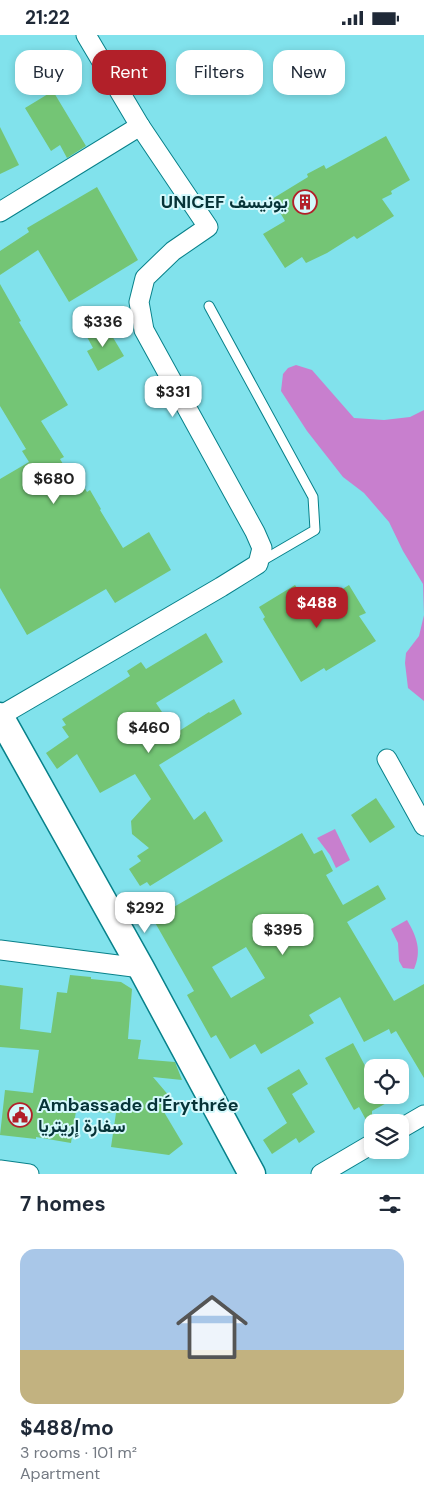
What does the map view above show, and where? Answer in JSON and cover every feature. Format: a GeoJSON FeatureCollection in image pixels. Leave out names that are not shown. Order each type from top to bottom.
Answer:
{"type":"FeatureCollection","features":[{"type":"Feature","properties":{"kind":"street"},"geometry":{"type":"LineString","coordinates":[[86,35],[140,126],[208,227],[173,251],[145,278],[139,302],[144,330],[262,548],[258,564],[0,716],[141,968],[252,1174]]}},
{"type":"Feature","properties":{"kind":"street"},"geometry":{"type":"LineString","coordinates":[[0,213],[140,126]]}},
{"type":"Feature","properties":{"kind":"street"},"geometry":{"type":"LineString","coordinates":[[387,759],[424,826]]}},
{"type":"Feature","properties":{"kind":"street"},"geometry":{"type":"LineString","coordinates":[[0,950],[141,968]]}},
{"type":"Feature","properties":{"kind":"street"},"geometry":{"type":"LineString","coordinates":[[409,1124],[424,1115]]}},
{"type":"Feature","properties":{"kind":"street"},"geometry":{"type":"LineString","coordinates":[[321,1174],[364,1150]]}},
{"type":"Feature","properties":{"kind":"street"},"geometry":{"type":"LineString","coordinates":[[0,1170],[29,1174]]}},
{"type":"Feature","properties":{"kind":"lane"},"geometry":{"type":"LineString","coordinates":[[210,306],[313,497],[315,531],[258,564]]}},
{"type":"Feature","properties":{"kind":"shaded area"},"geometry":{"type":"Polygon","coordinates":[[[296,365],[312,370],[354,418],[384,420],[410,417],[424,410],[424,615],[423,584],[403,551],[389,522],[364,493],[343,477],[307,431],[281,391],[283,374],[288,368],[296,365]]]}},
{"type":"Feature","properties":{"kind":"shaded area"},"geometry":{"type":"Polygon","coordinates":[[[424,615],[424,701],[408,688],[405,663],[406,653],[419,636],[424,615]]]}},
{"type":"Feature","properties":{"kind":"shaded area"},"geometry":{"type":"Polygon","coordinates":[[[335,829],[350,860],[336,868],[330,855],[317,838],[335,829]]]}},
{"type":"Feature","properties":{"kind":"shaded area"},"geometry":{"type":"Polygon","coordinates":[[[407,920],[413,932],[418,950],[414,969],[403,968],[399,961],[398,943],[391,929],[407,920]]]}},
{"type":"Feature","properties":{"kind":"building"},"geometry":{"type":"Polygon","coordinates":[[[46,95],[55,95],[86,146],[67,158],[60,145],[51,151],[25,108],[46,95]]]}},
{"type":"Feature","properties":{"kind":"building"},"geometry":{"type":"Polygon","coordinates":[[[0,127],[19,165],[0,174],[0,127]]]}},
{"type":"Feature","properties":{"kind":"building"},"geometry":{"type":"Polygon","coordinates":[[[386,136],[410,180],[391,191],[392,194],[382,199],[394,216],[357,239],[354,236],[327,253],[306,263],[302,257],[285,268],[263,234],[285,221],[272,199],[308,177],[307,174],[324,165],[326,169],[386,136]]]}},
{"type":"Feature","properties":{"kind":"building"},"geometry":{"type":"Polygon","coordinates":[[[97,187],[138,260],[69,302],[38,250],[0,275],[0,251],[29,232],[27,228],[97,187]]]}},
{"type":"Feature","properties":{"kind":"building"},"geometry":{"type":"Polygon","coordinates":[[[0,284],[21,321],[19,322],[68,405],[41,421],[64,457],[60,459],[79,491],[84,487],[87,492],[90,490],[123,548],[149,532],[171,570],[115,603],[106,589],[27,635],[0,588],[0,479],[29,462],[22,451],[26,449],[0,406],[0,284]]]}},
{"type":"Feature","properties":{"kind":"building"},"geometry":{"type":"Polygon","coordinates":[[[105,324],[124,356],[98,371],[87,351],[93,348],[86,335],[105,324]]]}},
{"type":"Feature","properties":{"kind":"building"},"geometry":{"type":"Polygon","coordinates":[[[295,585],[303,597],[306,597],[316,605],[349,585],[366,613],[359,616],[376,641],[326,671],[324,668],[301,682],[263,619],[265,617],[259,607],[295,585]]]}},
{"type":"Feature","properties":{"kind":"building"},"geometry":{"type":"Polygon","coordinates":[[[206,633],[223,662],[156,703],[176,733],[234,699],[242,714],[159,765],[194,820],[205,811],[223,841],[150,886],[147,882],[140,886],[129,869],[141,861],[137,856],[149,848],[132,834],[131,821],[151,799],[135,774],[100,793],[77,754],[57,769],[46,753],[69,737],[62,727],[66,725],[62,719],[130,676],[127,671],[141,662],[146,669],[206,633]]]}},
{"type":"Feature","properties":{"kind":"building"},"geometry":{"type":"Polygon","coordinates":[[[376,798],[395,827],[370,843],[351,815],[376,798]]]}},
{"type":"Feature","properties":{"kind":"building"},"geometry":{"type":"Polygon","coordinates":[[[302,833],[314,854],[322,850],[333,871],[326,875],[343,905],[378,885],[386,899],[347,922],[394,1001],[424,984],[424,1078],[396,1031],[391,1034],[389,1029],[364,1042],[340,997],[309,1015],[314,1023],[261,1054],[255,1044],[230,1059],[216,1035],[211,1038],[187,995],[194,991],[153,919],[302,833]],[[246,947],[212,967],[231,998],[265,978],[246,947]]]}},
{"type":"Feature","properties":{"kind":"building"},"geometry":{"type":"Polygon","coordinates":[[[70,975],[121,982],[132,989],[128,1039],[141,1040],[138,1059],[175,1062],[182,1080],[153,1077],[176,1104],[164,1112],[183,1144],[169,1155],[111,1147],[116,1113],[76,1111],[71,1143],[36,1137],[36,1139],[0,1135],[5,1090],[33,1093],[39,1050],[0,1047],[0,985],[23,988],[20,1029],[51,1033],[57,992],[67,993],[70,975]]]}},
{"type":"Feature","properties":{"kind":"building"},"geometry":{"type":"Polygon","coordinates":[[[353,1043],[364,1064],[364,1104],[385,1104],[372,1111],[372,1114],[364,1114],[364,1116],[359,1107],[354,1110],[325,1058],[353,1043]]]}},
{"type":"Feature","properties":{"kind":"building"},"geometry":{"type":"Polygon","coordinates":[[[299,1069],[308,1084],[292,1094],[315,1132],[299,1143],[296,1138],[272,1154],[263,1140],[287,1123],[267,1088],[299,1069]]]}},
{"type":"Feature","properties":{"kind":"place","name":"UNICEF يونيسف"},"geometry":{"type":"Point","coordinates":[305,202]}},
{"type":"Feature","properties":{"kind":"place","name":"Ambassade d'Érythrée سفارة إريتريا"},"geometry":{"type":"Point","coordinates":[20,1115]}}]}
